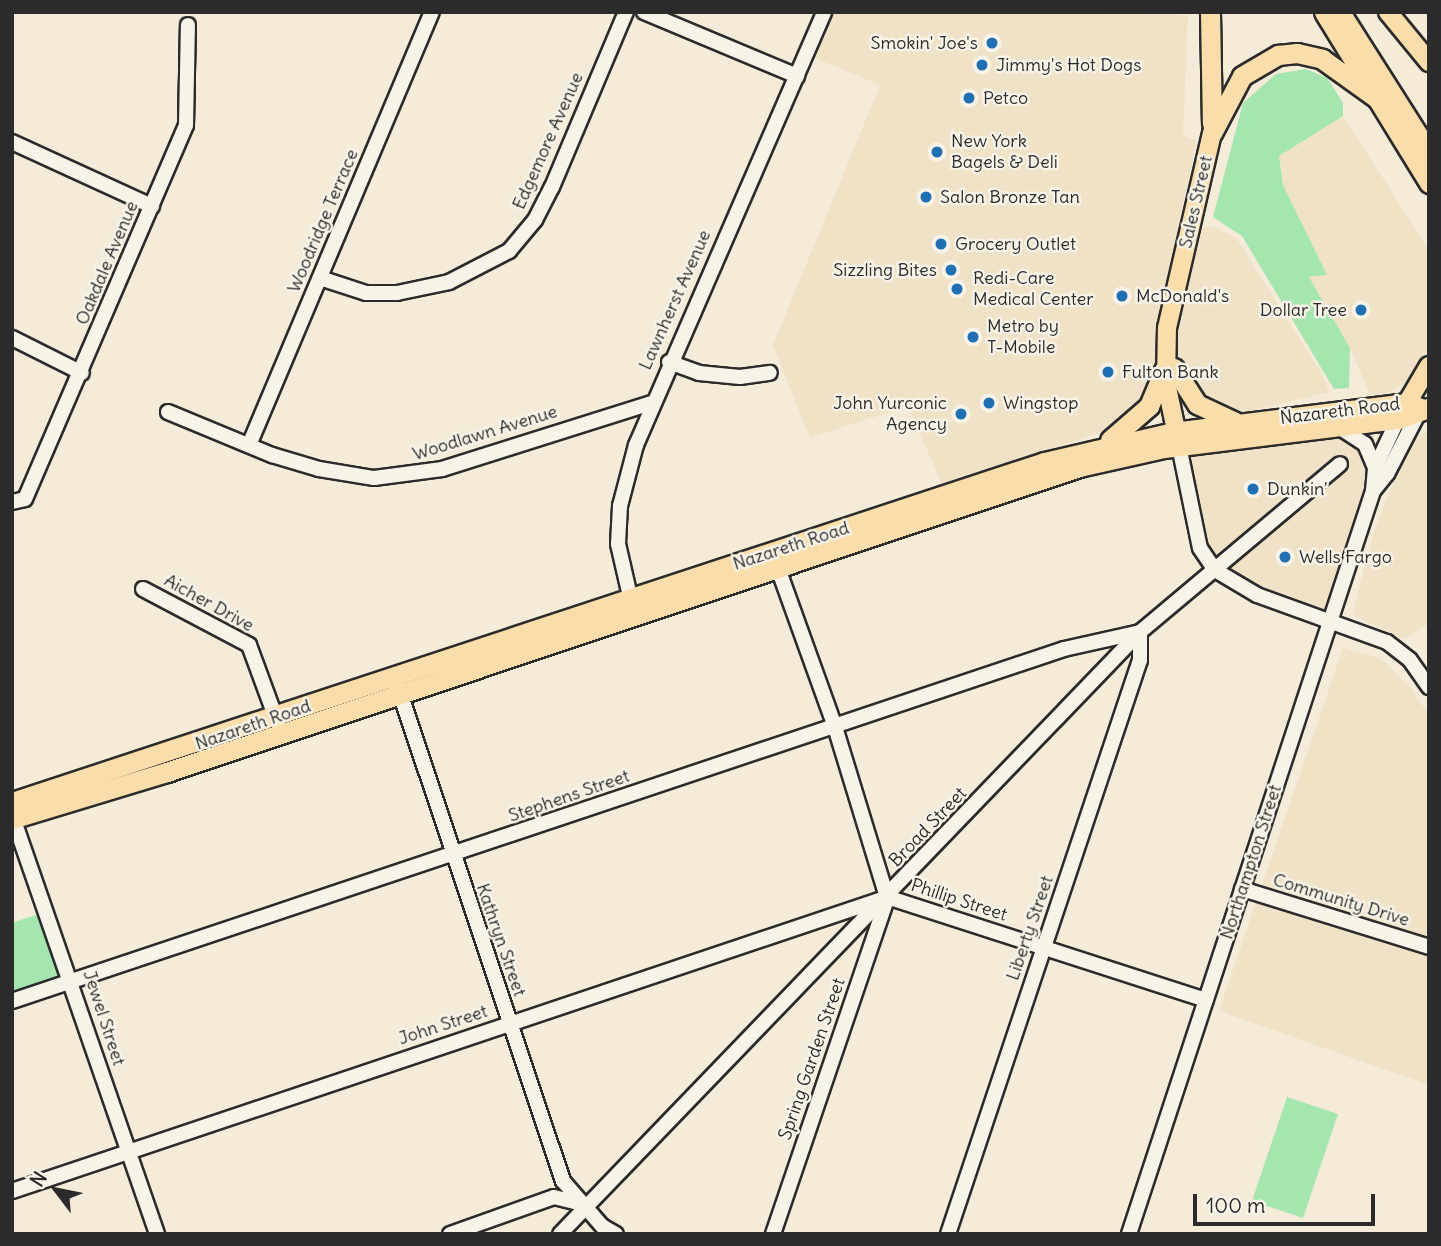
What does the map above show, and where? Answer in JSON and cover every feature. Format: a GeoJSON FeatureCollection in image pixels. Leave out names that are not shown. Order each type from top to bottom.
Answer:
{"type":"FeatureCollection","features":[{"type":"Feature","properties":{"kind":"highway"},"geometry":{"type":"LineString","coordinates":[[1210,12],[1212,133]]}},
{"type":"Feature","properties":{"kind":"highway"},"geometry":{"type":"LineString","coordinates":[[1324,12],[1429,183]]}},
{"type":"Feature","properties":{"kind":"highway"},"geometry":{"type":"LineString","coordinates":[[1340,12],[1429,152]]}},
{"type":"Feature","properties":{"kind":"highway"},"geometry":{"type":"LineString","coordinates":[[1212,133],[1242,76],[1278,55],[1297,53],[1322,58],[1380,100]]}},
{"type":"Feature","properties":{"kind":"highway"},"geometry":{"type":"LineString","coordinates":[[1104,445],[1144,412],[1170,368],[1196,404],[1239,424]]}},
{"type":"Feature","properties":{"kind":"highway","name":"Nazareth Road"},"geometry":{"type":"LineString","coordinates":[[775,560],[1178,436],[1239,424],[1417,407]]}},
{"type":"Feature","properties":{"kind":"highway","name":"Nazareth Road"},"geometry":{"type":"LineString","coordinates":[[13,814],[775,560],[1104,445],[1178,436],[1337,426],[1417,407]]}},
{"type":"Feature","properties":{"kind":"main road"},"geometry":{"type":"LineString","coordinates":[[1388,12],[1429,62]]}},
{"type":"Feature","properties":{"kind":"main road","name":"Sales Street"},"geometry":{"type":"LineString","coordinates":[[1178,436],[1170,368],[1170,301],[1180,272],[1212,133]]}},
{"type":"Feature","properties":{"kind":"main road","name":"Northampton Street"},"geometry":{"type":"LineString","coordinates":[[1417,407],[1429,366]]}},
{"type":"Feature","properties":{"kind":"street","name":"Woodridge Terrace"},"geometry":{"type":"LineString","coordinates":[[249,445],[432,12]]}},
{"type":"Feature","properties":{"kind":"street","name":"Edgemore Avenue"},"geometry":{"type":"LineString","coordinates":[[320,278],[366,293],[410,291],[449,282],[509,251],[535,220],[552,187],[626,12]]}},
{"type":"Feature","properties":{"kind":"street"},"geometry":{"type":"LineString","coordinates":[[644,12],[797,76]]}},
{"type":"Feature","properties":{"kind":"street","name":"Lawnherst Avenue"},"geometry":{"type":"LineString","coordinates":[[633,607],[618,544],[620,506],[651,402],[824,12]]}},
{"type":"Feature","properties":{"kind":"street","name":"Oakdale Avenue"},"geometry":{"type":"LineString","coordinates":[[15,502],[25,499],[82,373],[186,125],[188,24]]}},
{"type":"Feature","properties":{"kind":"street"},"geometry":{"type":"LineString","coordinates":[[12,142],[152,206]]}},
{"type":"Feature","properties":{"kind":"street"},"geometry":{"type":"LineString","coordinates":[[12,338],[82,373]]}},
{"type":"Feature","properties":{"kind":"street"},"geometry":{"type":"LineString","coordinates":[[669,362],[699,373],[740,377],[770,373]]}},
{"type":"Feature","properties":{"kind":"street","name":"Woodlawn Avenue"},"geometry":{"type":"LineString","coordinates":[[168,412],[249,445],[319,469],[403,477],[651,402]]}},
{"type":"Feature","properties":{"kind":"street","name":"Northampton Street"},"geometry":{"type":"LineString","coordinates":[[1374,491],[1375,468],[1417,407]]}},
{"type":"Feature","properties":{"kind":"street","name":"Northampton Street"},"geometry":{"type":"LineString","coordinates":[[1129,1234],[1374,491],[1417,407]]}},
{"type":"Feature","properties":{"kind":"street"},"geometry":{"type":"LineString","coordinates":[[1337,426],[1365,444],[1375,468]]}},
{"type":"Feature","properties":{"kind":"street","name":"Sales Street"},"geometry":{"type":"LineString","coordinates":[[1178,436],[1200,548],[1214,570]]}},
{"type":"Feature","properties":{"kind":"street","name":"Broad Street"},"geometry":{"type":"LineString","coordinates":[[560,1234],[1140,632],[1340,464]]}},
{"type":"Feature","properties":{"kind":"street","name":"Phillip Street"},"geometry":{"type":"LineString","coordinates":[[775,560],[835,727],[887,897],[1206,1000]]}},
{"type":"Feature","properties":{"kind":"street"},"geometry":{"type":"LineString","coordinates":[[1214,570],[1244,589],[1396,647],[1429,687]]}},
{"type":"Feature","properties":{"kind":"street","name":"Aicher Drive"},"geometry":{"type":"LineString","coordinates":[[143,589],[249,645],[279,725]]}},
{"type":"Feature","properties":{"kind":"street","name":"Stephens Street"},"geometry":{"type":"LineString","coordinates":[[12,1001],[452,856],[1064,649],[1140,632]]}},
{"type":"Feature","properties":{"kind":"street","name":"Liberty Street"},"geometry":{"type":"LineString","coordinates":[[948,1234],[1140,660],[1140,632]]}},
{"type":"Feature","properties":{"kind":"street","name":"Kathryn Street"},"geometry":{"type":"LineString","coordinates":[[397,686],[563,1181],[586,1208]]}},
{"type":"Feature","properties":{"kind":"street","name":"Jewel Street"},"geometry":{"type":"LineString","coordinates":[[13,814],[157,1234]]}},
{"type":"Feature","properties":{"kind":"street","name":"Community Drive"},"geometry":{"type":"LineString","coordinates":[[1242,889],[1429,947]]}},
{"type":"Feature","properties":{"kind":"street","name":"John Street"},"geometry":{"type":"LineString","coordinates":[[12,1191],[887,897]]}},
{"type":"Feature","properties":{"kind":"street","name":"Spring Garden Street"},"geometry":{"type":"LineString","coordinates":[[773,1234],[887,897]]}},
{"type":"Feature","properties":{"kind":"street"},"geometry":{"type":"LineString","coordinates":[[450,1234],[554,1197],[566,1197],[586,1208],[616,1234]]}},
{"type":"Feature","properties":{"kind":"street"},"geometry":{"type":"LineString","coordinates":[[586,1208],[593,1234]]}},
{"type":"Feature","properties":{"kind":"shaded area"},"geometry":{"type":"Polygon","coordinates":[[[831,12],[1188,15],[1183,135],[1196,140],[1196,146],[1177,229],[1216,227],[1237,239],[1322,374],[1329,392],[1247,412],[1219,408],[1199,393],[1188,371],[1150,376],[1139,403],[1119,426],[942,484],[908,406],[810,438],[773,345],[880,85],[812,57],[831,12]]]}},
{"type":"Feature","properties":{"kind":"shaded area"},"geometry":{"type":"Polygon","coordinates":[[[1343,116],[1429,250],[1429,348],[1412,378],[1389,393],[1370,395],[1350,348],[1309,277],[1326,275],[1283,185],[1279,155],[1343,116]]]}},
{"type":"Feature","properties":{"kind":"shaded area"},"geometry":{"type":"Polygon","coordinates":[[[1429,430],[1429,623],[1405,639],[1352,615],[1374,532],[1398,470],[1414,439],[1429,430]]]}},
{"type":"Feature","properties":{"kind":"shaded area"},"geometry":{"type":"Polygon","coordinates":[[[1353,434],[1375,468],[1330,620],[1257,595],[1210,565],[1179,446],[1353,434]]]}},
{"type":"Feature","properties":{"kind":"shaded area"},"geometry":{"type":"Polygon","coordinates":[[[1343,648],[1380,658],[1410,687],[1429,715],[1429,1085],[1219,1011],[1343,648]]]}},
{"type":"Feature","properties":{"kind":"green space"},"geometry":{"type":"Polygon","coordinates":[[[1306,69],[1327,78],[1343,103],[1343,116],[1279,156],[1283,185],[1327,275],[1309,277],[1350,348],[1349,388],[1334,389],[1242,236],[1213,217],[1243,103],[1276,74],[1306,69]]]}},
{"type":"Feature","properties":{"kind":"green space"},"geometry":{"type":"Polygon","coordinates":[[[47,911],[72,982],[12,1001],[12,923],[47,911]]]}},
{"type":"Feature","properties":{"kind":"green space"},"geometry":{"type":"Polygon","coordinates":[[[1287,1097],[1338,1114],[1303,1218],[1252,1201],[1287,1097]]]}},
{"type":"Feature","properties":{"kind":"place","name":"Smokin' Joe's"},"geometry":{"type":"Point","coordinates":[992,43]}},
{"type":"Feature","properties":{"kind":"place","name":"Jimmy's Hot Dogs"},"geometry":{"type":"Point","coordinates":[982,65]}},
{"type":"Feature","properties":{"kind":"place","name":"Petco"},"geometry":{"type":"Point","coordinates":[969,98]}},
{"type":"Feature","properties":{"kind":"place","name":"New York Bagels & Deli"},"geometry":{"type":"Point","coordinates":[937,152]}},
{"type":"Feature","properties":{"kind":"place","name":"Salon Bronze Tan"},"geometry":{"type":"Point","coordinates":[926,197]}},
{"type":"Feature","properties":{"kind":"place","name":"Grocery Outlet"},"geometry":{"type":"Point","coordinates":[941,244]}},
{"type":"Feature","properties":{"kind":"place","name":"Sizzling Bites"},"geometry":{"type":"Point","coordinates":[951,270]}},
{"type":"Feature","properties":{"kind":"place","name":"Redi-Care Medical Center"},"geometry":{"type":"Point","coordinates":[957,289]}},
{"type":"Feature","properties":{"kind":"place","name":"McDonald's"},"geometry":{"type":"Point","coordinates":[1122,296]}},
{"type":"Feature","properties":{"kind":"place","name":"Dollar Tree"},"geometry":{"type":"Point","coordinates":[1361,310]}},
{"type":"Feature","properties":{"kind":"place","name":"Metro by T-Mobile"},"geometry":{"type":"Point","coordinates":[973,337]}},
{"type":"Feature","properties":{"kind":"place","name":"Fulton Bank"},"geometry":{"type":"Point","coordinates":[1108,372]}},
{"type":"Feature","properties":{"kind":"place","name":"Wingstop"},"geometry":{"type":"Point","coordinates":[989,403]}},
{"type":"Feature","properties":{"kind":"place","name":"John Yurconic Agency"},"geometry":{"type":"Point","coordinates":[961,414]}},
{"type":"Feature","properties":{"kind":"place","name":"Dunkin'"},"geometry":{"type":"Point","coordinates":[1253,489]}},
{"type":"Feature","properties":{"kind":"place","name":"Wells Fargo"},"geometry":{"type":"Point","coordinates":[1285,557]}}]}
